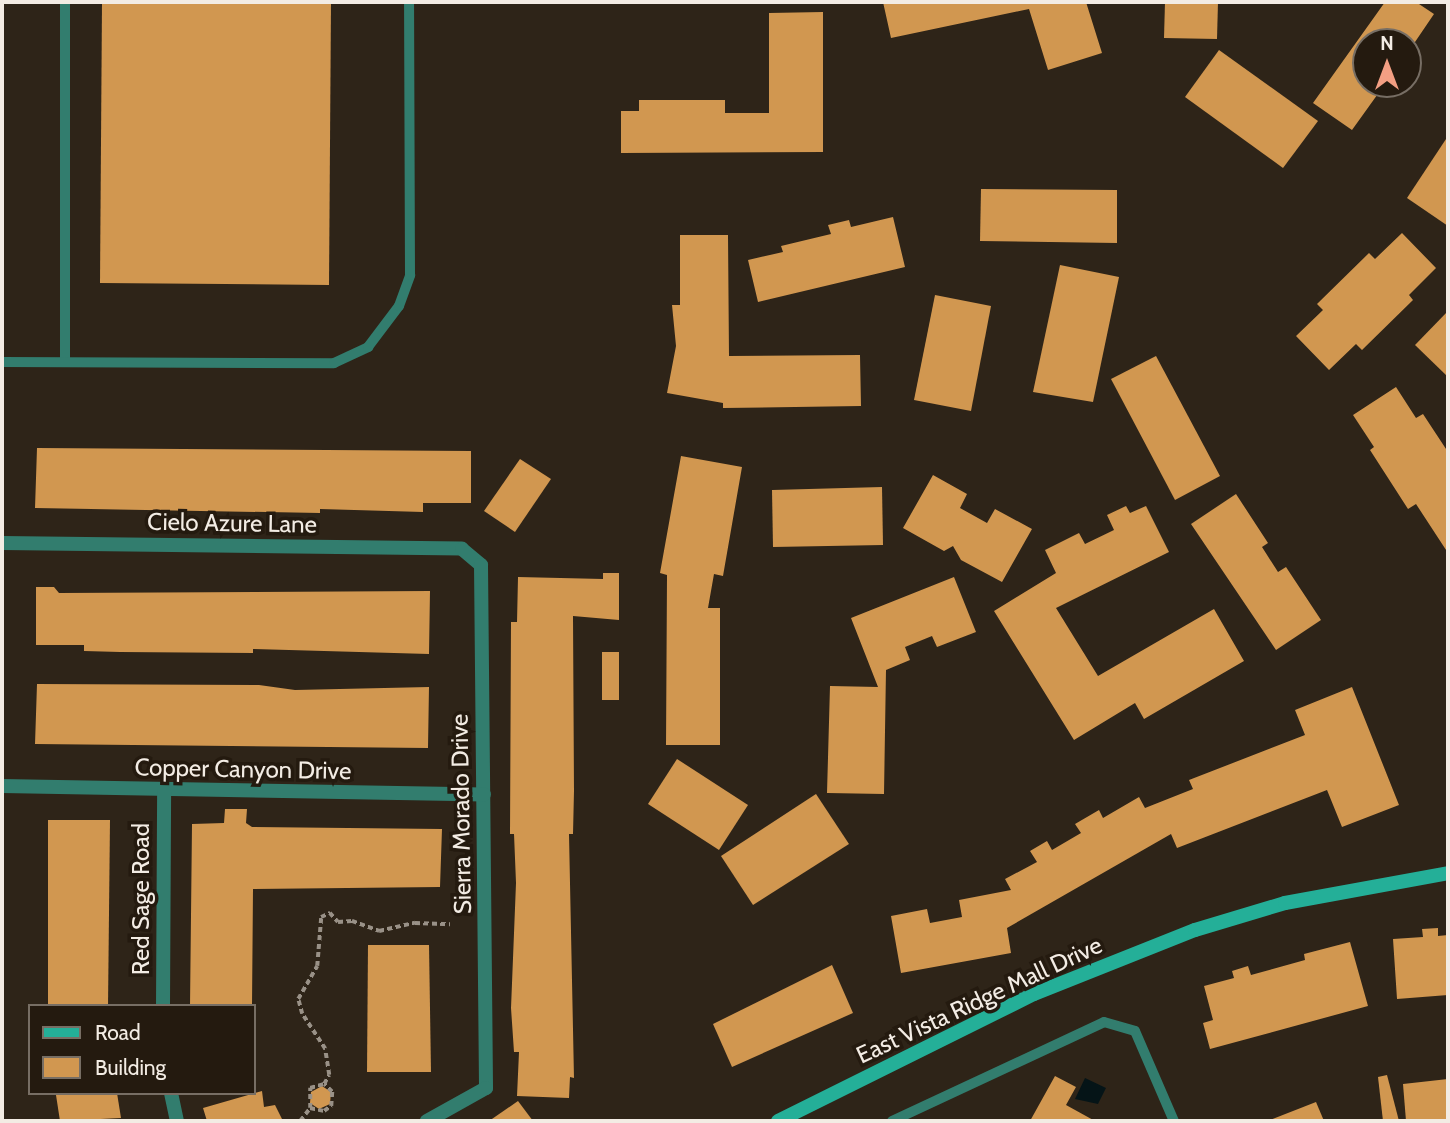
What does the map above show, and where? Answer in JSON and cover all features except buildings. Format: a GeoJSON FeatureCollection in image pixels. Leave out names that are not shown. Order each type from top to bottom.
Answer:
{"type":"FeatureCollection","features":[{"type":"Feature","properties":{"kind":"main road","name":"East Vista Ridge Mall Drive"},"geometry":{"type":"LineString","coordinates":[[778,1121],[1034,994],[1195,930],[1285,903],[1448,873]]}},
{"type":"Feature","properties":{"kind":"street","name":"Cielo Azure Lane"},"geometry":{"type":"LineString","coordinates":[[2,543],[462,549]]}},
{"type":"Feature","properties":{"kind":"street","name":"Sierra Morado Drive"},"geometry":{"type":"LineString","coordinates":[[427,1121],[486,1088],[481,565],[462,549]]}},
{"type":"Feature","properties":{"kind":"street","name":"Copper Canyon Drive"},"geometry":{"type":"LineString","coordinates":[[2,786],[164,792],[484,794]]}},
{"type":"Feature","properties":{"kind":"street","name":"Red Sage Road"},"geometry":{"type":"LineString","coordinates":[[163,1004],[164,792]]}},
{"type":"Feature","properties":{"kind":"street"},"geometry":{"type":"LineString","coordinates":[[171,1095],[177,1121]]}},
{"type":"Feature","properties":{"kind":"lane"},"geometry":{"type":"LineString","coordinates":[[65,2],[65,361]]}},
{"type":"Feature","properties":{"kind":"lane"},"geometry":{"type":"LineString","coordinates":[[2,362],[334,363],[368,347],[399,306],[410,275],[409,2]]}},
{"type":"Feature","properties":{"kind":"lane"},"geometry":{"type":"LineString","coordinates":[[892,1121],[1104,1022],[1136,1031],[1174,1121]]}},
{"type":"Feature","properties":{"kind":"path"},"geometry":{"type":"LineString","coordinates":[[324,1084],[330,1061],[298,999],[317,966],[321,917],[330,913],[338,922],[352,921],[379,931],[415,923],[450,924]]}},
{"type":"Feature","properties":{"kind":"path"},"geometry":{"type":"LineString","coordinates":[[300,1121],[310,1108],[310,1088],[324,1084]]}},
{"type":"Feature","properties":{"kind":"path"},"geometry":{"type":"LineString","coordinates":[[310,1108],[324,1111],[331,1106],[332,1092],[324,1084]]}},
{"type":"Feature","properties":{"kind":"shaded area"},"geometry":{"type":"Polygon","coordinates":[[[1085,1078],[1106,1088],[1098,1104],[1075,1099],[1085,1078]]]}}]}
